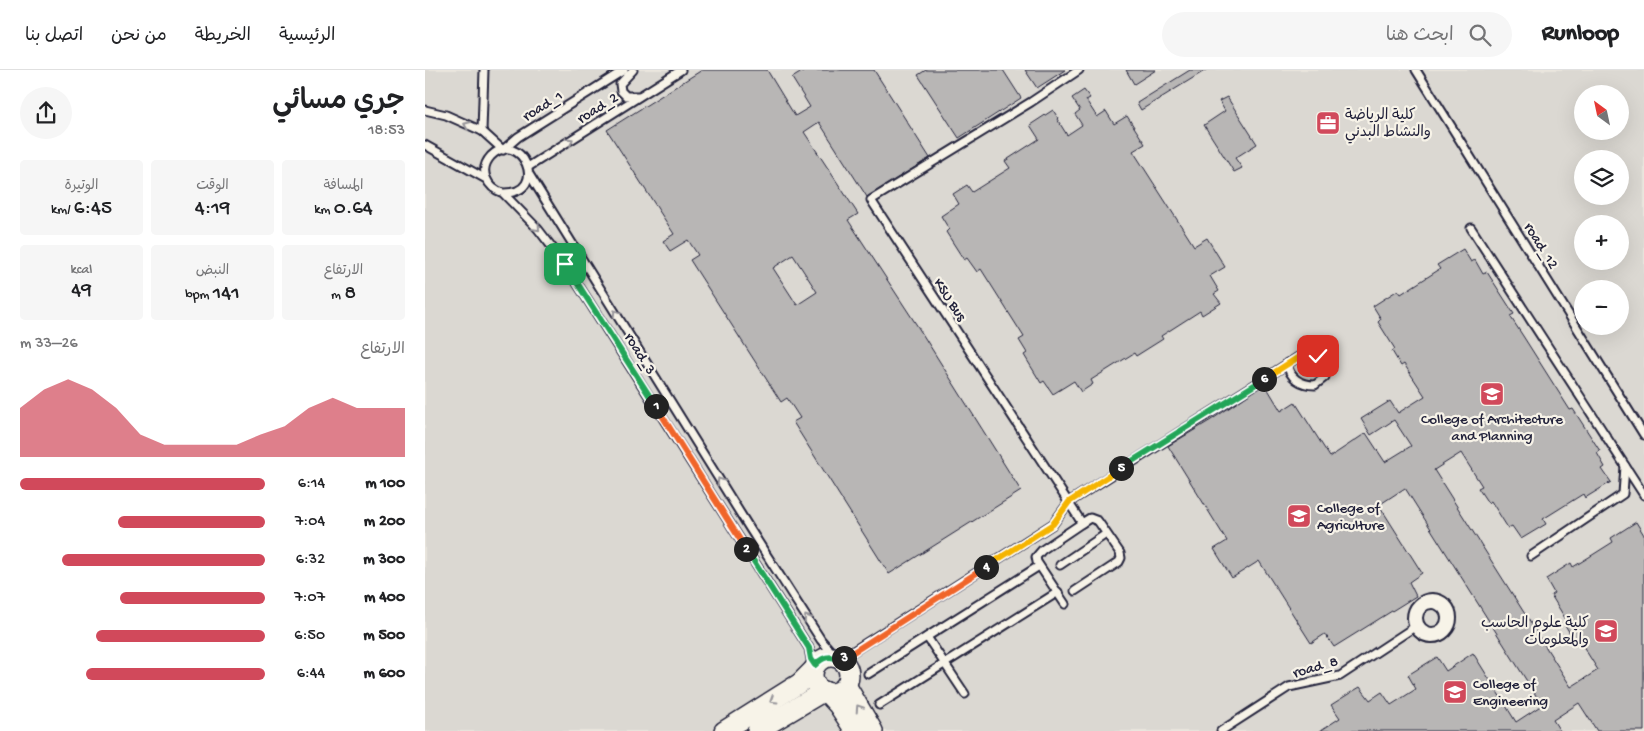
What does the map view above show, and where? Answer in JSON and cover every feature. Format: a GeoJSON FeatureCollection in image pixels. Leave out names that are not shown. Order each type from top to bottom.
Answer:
{"type":"FeatureCollection","features":[{"type":"Feature","properties":{"kind":"street"},"geometry":{"type":"LineString","coordinates":[[724,731],[800,683],[825,657],[839,658],[848,668],[846,685],[837,692],[825,692],[759,730]]}},
{"type":"Feature","properties":{"kind":"street"},"geometry":{"type":"LineString","coordinates":[[814,668],[814,682],[817,687],[838,705],[855,731]]}},
{"type":"Feature","properties":{"kind":"street"},"geometry":{"type":"LineString","coordinates":[[846,685],[873,731]]}},
{"type":"Feature","properties":{"kind":"lane"},"geometry":{"type":"LineString","coordinates":[[482,131],[485,70]]}},
{"type":"Feature","properties":{"kind":"lane","name":"road_1"},"geometry":{"type":"LineString","coordinates":[[503,150],[518,137],[624,70]]}},
{"type":"Feature","properties":{"kind":"lane"},"geometry":{"type":"LineString","coordinates":[[633,70],[620,84],[621,91],[626,96],[641,96]]}},
{"type":"Feature","properties":{"kind":"lane","name":"road_2"},"geometry":{"type":"LineString","coordinates":[[529,170],[681,70]]}},
{"type":"Feature","properties":{"kind":"lane","name":"KSU Bus"},"geometry":{"type":"LineString","coordinates":[[1079,70],[1031,102],[871,200],[1082,523]]}},
{"type":"Feature","properties":{"kind":"lane","name":"road_12"},"geometry":{"type":"LineString","coordinates":[[1416,70],[1644,435]]}},
{"type":"Feature","properties":{"kind":"lane"},"geometry":{"type":"LineString","coordinates":[[425,110],[446,116],[482,131],[503,150],[522,155],[529,170],[527,180],[517,191],[510,194],[503,193],[489,186],[486,179],[486,164],[490,157],[503,150]]}},
{"type":"Feature","properties":{"kind":"lane"},"geometry":{"type":"LineString","coordinates":[[425,145],[486,179]]}},
{"type":"Feature","properties":{"kind":"lane","name":"road_3"},"geometry":{"type":"LineString","coordinates":[[529,170],[755,537],[821,640],[839,658]]}},
{"type":"Feature","properties":{"kind":"lane"},"geometry":{"type":"LineString","coordinates":[[503,193],[538,229],[565,264],[809,648],[814,668]]}},
{"type":"Feature","properties":{"kind":"lane"},"geometry":{"type":"LineString","coordinates":[[1471,228],[1644,495]]}},
{"type":"Feature","properties":{"kind":"lane"},"geometry":{"type":"LineString","coordinates":[[839,658],[1053,524],[1069,502],[1287,364],[1305,353],[1321,357],[1326,373],[1325,377],[1315,386],[1303,384],[1290,374],[1287,364]]}},
{"type":"Feature","properties":{"kind":"lane"},"geometry":{"type":"LineString","coordinates":[[1531,556],[1623,494],[1625,465]]}},
{"type":"Feature","properties":{"kind":"lane"},"geometry":{"type":"LineString","coordinates":[[1065,604],[1039,566],[1036,556],[1041,550],[1082,523],[1090,518],[1094,518],[1098,521],[1121,558],[1119,562],[1075,591]]}},
{"type":"Feature","properties":{"kind":"lane"},"geometry":{"type":"LineString","coordinates":[[1060,565],[1106,534]]}},
{"type":"Feature","properties":{"kind":"lane"},"geometry":{"type":"LineString","coordinates":[[868,674],[1039,566]]}},
{"type":"Feature","properties":{"kind":"lane"},"geometry":{"type":"LineString","coordinates":[[879,705],[1058,592]]}},
{"type":"Feature","properties":{"kind":"lane","name":"road_8"},"geometry":{"type":"LineString","coordinates":[[1221,731],[1289,688],[1340,676],[1417,626]]}},
{"type":"Feature","properties":{"kind":"lane"},"geometry":{"type":"LineString","coordinates":[[927,637],[965,694]]}},
{"type":"Feature","properties":{"kind":"shaded area"},"geometry":{"type":"Polygon","coordinates":[[[425,70],[1644,70],[1644,731],[425,731],[425,70]]]}},
{"type":"Feature","properties":{"kind":"building"},"geometry":{"type":"Polygon","coordinates":[[[702,70],[767,70],[795,116],[810,107],[792,78],[805,70],[874,70],[930,158],[867,197],[819,122],[804,132],[858,214],[848,220],[1021,491],[889,574],[793,422],[800,418],[787,398],[781,402],[690,260],[698,255],[688,240],[670,251],[663,241],[674,234],[607,130],[702,70]],[[793,255],[773,268],[797,305],[817,292],[793,255]]]}},
{"type":"Feature","properties":{"kind":"building"},"geometry":{"type":"Polygon","coordinates":[[[926,70],[1003,70],[1021,98],[959,138],[918,75],[926,70]]]}},
{"type":"Feature","properties":{"kind":"building"},"geometry":{"type":"Polygon","coordinates":[[[1025,70],[1065,70],[1037,88],[1025,70]]]}},
{"type":"Feature","properties":{"kind":"building"},"geometry":{"type":"Polygon","coordinates":[[[1126,70],[1156,70],[1134,84],[1126,70]]]}},
{"type":"Feature","properties":{"kind":"building"},"geometry":{"type":"Polygon","coordinates":[[[1190,70],[1206,70],[1141,110],[1137,103],[1190,70]]]}},
{"type":"Feature","properties":{"kind":"building"},"geometry":{"type":"Polygon","coordinates":[[[1084,90],[1090,98],[1086,100],[1097,117],[1106,111],[1114,124],[1127,116],[1145,144],[1133,151],[1194,246],[1207,238],[1225,267],[1210,276],[1219,291],[1214,294],[1221,303],[1202,315],[1200,311],[1161,336],[1163,339],[1136,356],[1134,353],[1091,380],[1093,384],[1081,392],[1074,381],[1053,394],[1044,381],[1041,383],[1024,355],[1027,353],[1019,340],[1024,337],[981,269],[977,272],[967,258],[964,260],[946,232],[949,229],[941,216],[959,204],[953,194],[967,185],[972,192],[1010,168],[1005,161],[1039,139],[1030,125],[1053,110],[1067,135],[1082,125],[1075,114],[1080,110],[1072,98],[1084,90]]]}},
{"type":"Feature","properties":{"kind":"building"},"geometry":{"type":"Polygon","coordinates":[[[1227,97],[1257,144],[1235,158],[1242,168],[1234,172],[1204,125],[1225,111],[1219,101],[1227,97]]]}},
{"type":"Feature","properties":{"kind":"building"},"geometry":{"type":"Polygon","coordinates":[[[1463,249],[1471,262],[1475,260],[1483,274],[1487,272],[1514,314],[1510,316],[1570,410],[1573,409],[1600,451],[1597,453],[1605,467],[1602,469],[1611,482],[1585,498],[1583,494],[1543,519],[1546,524],[1521,539],[1512,526],[1508,528],[1491,501],[1488,503],[1478,488],[1482,486],[1461,453],[1434,470],[1571,687],[1598,670],[1578,638],[1574,640],[1565,625],[1568,623],[1551,595],[1554,593],[1546,579],[1571,563],[1573,567],[1613,542],[1611,538],[1636,522],[1644,535],[1644,731],[1597,731],[1579,703],[1553,720],[1560,731],[1320,731],[1340,718],[1331,705],[1360,687],[1370,700],[1382,692],[1391,705],[1416,689],[1408,675],[1437,657],[1446,671],[1473,653],[1516,722],[1542,705],[1405,488],[1379,505],[1422,573],[1409,582],[1416,596],[1334,647],[1325,634],[1311,643],[1259,561],[1232,578],[1214,549],[1227,541],[1168,446],[1263,385],[1266,386],[1281,411],[1295,402],[1330,457],[1366,433],[1385,462],[1411,446],[1394,420],[1371,435],[1361,419],[1390,401],[1398,413],[1425,396],[1404,364],[1401,366],[1392,351],[1395,349],[1378,322],[1381,319],[1373,306],[1398,290],[1401,294],[1440,269],[1437,265],[1463,249]]]}},
{"type":"Feature","properties":{"kind":"place","name":"كلية الرياضة والنشاط البدني"},"geometry":{"type":"Point","coordinates":[1328,123]}},
{"type":"Feature","properties":{"kind":"place","name":"College of Architecture and Planning"},"geometry":{"type":"Point","coordinates":[1492,394]}},
{"type":"Feature","properties":{"kind":"place","name":"College of Agriculture"},"geometry":{"type":"Point","coordinates":[1299,516]}},
{"type":"Feature","properties":{"kind":"place","name":"كلية علوم الحاسب والمعلومات"},"geometry":{"type":"Point","coordinates":[1606,631]}},
{"type":"Feature","properties":{"kind":"place","name":"College of Engineering"},"geometry":{"type":"Point","coordinates":[1455,692]}},
{"type":"Feature","properties":{"kind":"route"},"geometry":{"type":"LineString","coordinates":[[565,264],[809,648],[811,659],[815,665],[825,657],[831,656],[841,660],[1053,524],[1069,502],[1300,356],[1305,353],[1318,356]]}}]}
